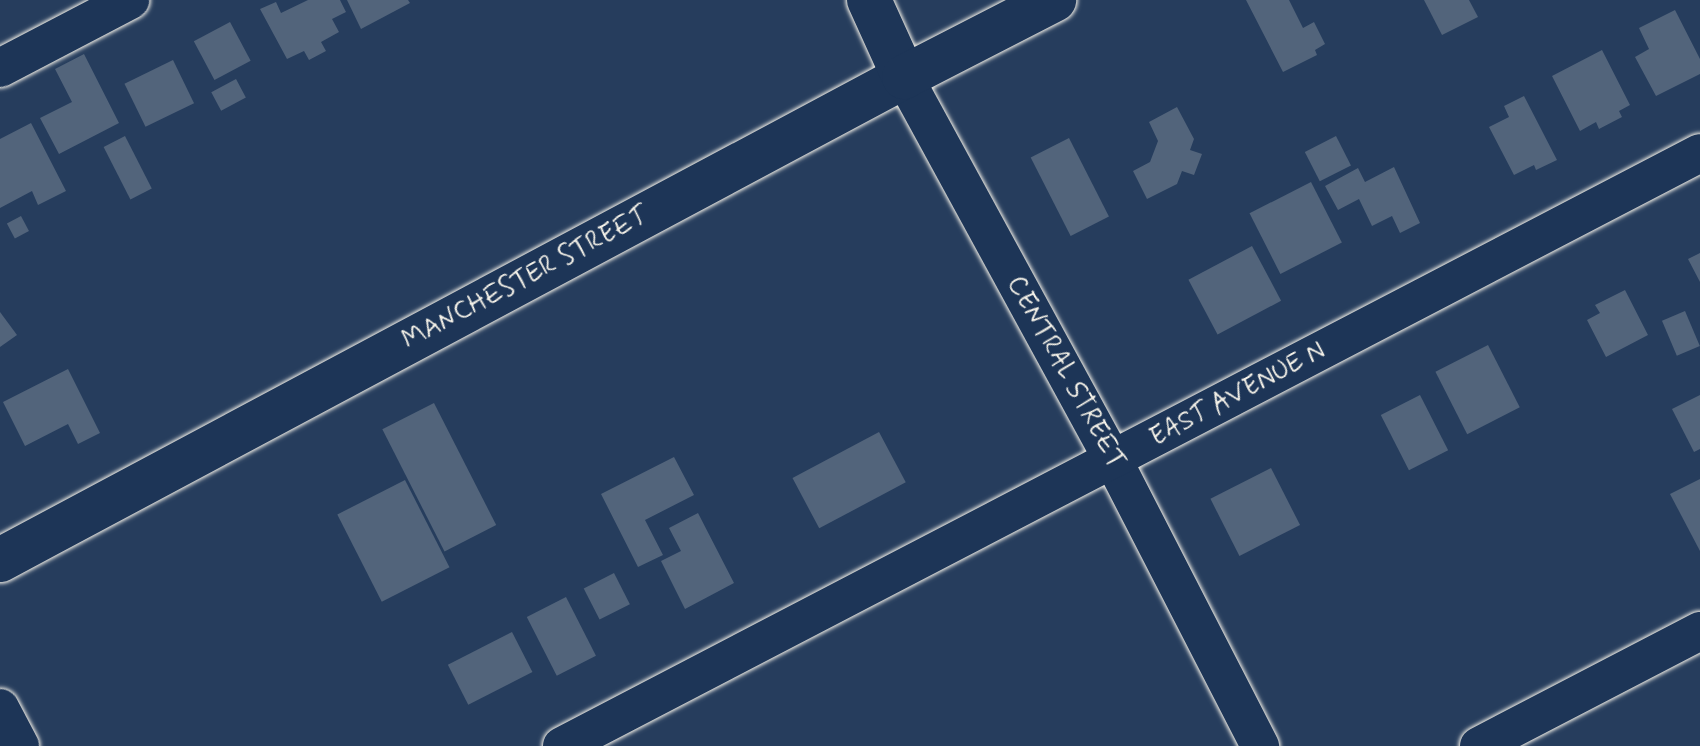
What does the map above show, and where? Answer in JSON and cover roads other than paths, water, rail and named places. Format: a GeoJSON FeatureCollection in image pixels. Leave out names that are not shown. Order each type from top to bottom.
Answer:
{"type":"FeatureCollection","features":[{"type":"Feature","properties":{"kind":"street"},"geometry":{"type":"LineString","coordinates":[[0,68],[130,0]]}},
{"type":"Feature","properties":{"kind":"street","name":"CENTRAL STREET"},"geometry":{"type":"LineString","coordinates":[[869,0],[904,77],[1113,460],[1260,746]]}},
{"type":"Feature","properties":{"kind":"street","name":"MANCHESTER STREET"},"geometry":{"type":"LineString","coordinates":[[0,560],[1054,0]]}},
{"type":"Feature","properties":{"kind":"street","name":"EAST AVENUE N"},"geometry":{"type":"LineString","coordinates":[[562,746],[1700,153]]}},
{"type":"Feature","properties":{"kind":"street"},"geometry":{"type":"LineString","coordinates":[[1479,746],[1700,631]]}},
{"type":"Feature","properties":{"kind":"street"},"geometry":{"type":"LineString","coordinates":[[0,708],[20,746]]}}]}
